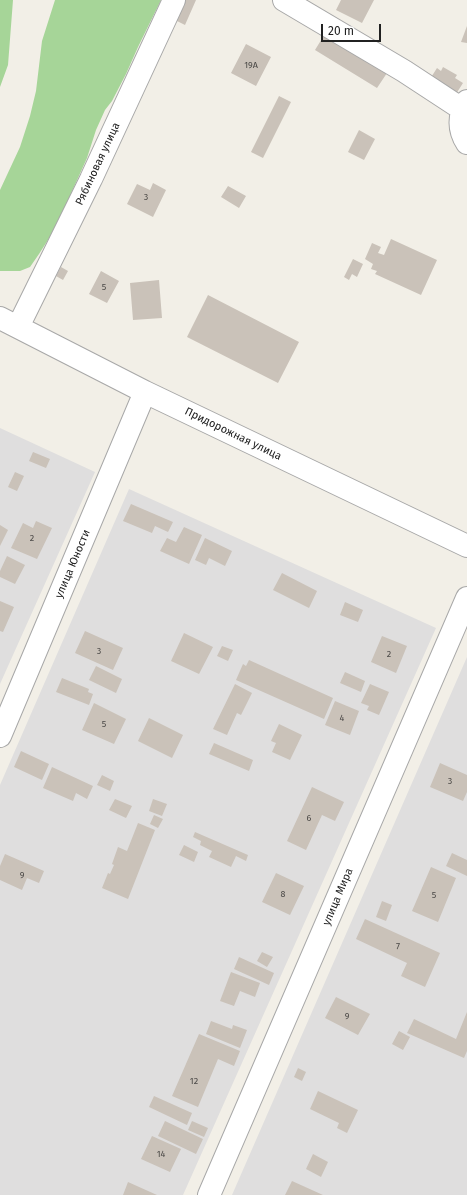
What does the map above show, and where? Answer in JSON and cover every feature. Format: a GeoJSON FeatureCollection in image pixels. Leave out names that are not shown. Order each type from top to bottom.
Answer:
{"type":"FeatureCollection","features":[{"type":"Feature","properties":{"kind":"street","name":"Рябиновая улица"},"geometry":{"type":"LineString","coordinates":[[9,323],[92,179],[174,0]]}},
{"type":"Feature","properties":{"kind":"street"},"geometry":{"type":"LineString","coordinates":[[284,0],[465,105],[460,126],[467,143]]}},
{"type":"Feature","properties":{"kind":"street","name":"Придорожная улица"},"geometry":{"type":"LineString","coordinates":[[9,323],[145,392],[467,546]]}},
{"type":"Feature","properties":{"kind":"street","name":"улица Юности"},"geometry":{"type":"LineString","coordinates":[[0,736],[145,392]]}},
{"type":"Feature","properties":{"kind":"street","name":"улица Мира"},"geometry":{"type":"LineString","coordinates":[[209,1195],[467,598]]}},
{"type":"Feature","properties":{"kind":"shaded area"},"geometry":{"type":"Polygon","coordinates":[[[0,428],[95,472],[0,684],[0,428]]]}},
{"type":"Feature","properties":{"kind":"shaded area"},"geometry":{"type":"Polygon","coordinates":[[[129,489],[436,628],[183,1195],[0,1195],[0,785],[129,489]]]}},
{"type":"Feature","properties":{"kind":"shaded area"},"geometry":{"type":"Polygon","coordinates":[[[467,657],[467,1195],[232,1195],[467,657]]]}},
{"type":"Feature","properties":{"kind":"green space"},"geometry":{"type":"Polygon","coordinates":[[[0,0],[13,0],[8,65],[0,87],[0,0]]]}},
{"type":"Feature","properties":{"kind":"green space"},"geometry":{"type":"Polygon","coordinates":[[[55,0],[161,0],[126,74],[112,101],[105,110],[96,130],[87,158],[55,229],[30,267],[20,271],[0,271],[0,190],[20,147],[30,116],[36,91],[42,41],[55,0]]]}},
{"type":"Feature","properties":{"kind":"building"},"geometry":{"type":"Polygon","coordinates":[[[185,0],[196,0],[185,25],[175,20],[185,0]]]}},
{"type":"Feature","properties":{"kind":"building"},"geometry":{"type":"Polygon","coordinates":[[[341,0],[374,0],[362,23],[336,10],[341,0]]]}},
{"type":"Feature","properties":{"kind":"building"},"geometry":{"type":"Polygon","coordinates":[[[467,26],[467,43],[461,42],[467,26]]]}},
{"type":"Feature","properties":{"kind":"building"},"geometry":{"type":"Polygon","coordinates":[[[326,32],[389,70],[377,88],[315,50],[326,32]]]}},
{"type":"Feature","properties":{"kind":"building"},"geometry":{"type":"Polygon","coordinates":[[[246,44],[271,57],[256,86],[231,73],[246,44]]]}},
{"type":"Feature","properties":{"kind":"building"},"geometry":{"type":"Polygon","coordinates":[[[443,67],[457,75],[455,78],[463,83],[456,94],[430,79],[437,68],[441,71],[443,67]]]}},
{"type":"Feature","properties":{"kind":"building"},"geometry":{"type":"Polygon","coordinates":[[[279,96],[291,102],[263,158],[251,152],[279,96]]]}},
{"type":"Feature","properties":{"kind":"building"},"geometry":{"type":"Polygon","coordinates":[[[359,130],[375,139],[364,160],[348,152],[359,130]]]}},
{"type":"Feature","properties":{"kind":"building"},"geometry":{"type":"Polygon","coordinates":[[[153,183],[166,190],[153,217],[127,204],[137,184],[150,190],[153,183]]]}},
{"type":"Feature","properties":{"kind":"building"},"geometry":{"type":"Polygon","coordinates":[[[228,186],[246,196],[239,208],[221,197],[228,186]]]}},
{"type":"Feature","properties":{"kind":"building"},"geometry":{"type":"Polygon","coordinates":[[[391,239],[437,260],[421,295],[375,274],[377,271],[371,269],[373,264],[365,259],[372,243],[381,247],[378,253],[384,255],[391,239]]]}},
{"type":"Feature","properties":{"kind":"building"},"geometry":{"type":"Polygon","coordinates":[[[353,259],[363,264],[357,277],[352,274],[349,280],[344,277],[353,259]]]}},
{"type":"Feature","properties":{"kind":"building"},"geometry":{"type":"Polygon","coordinates":[[[61,267],[68,271],[63,280],[56,276],[61,267]]]}},
{"type":"Feature","properties":{"kind":"building"},"geometry":{"type":"Polygon","coordinates":[[[101,271],[119,281],[107,303],[89,294],[101,271]]]}},
{"type":"Feature","properties":{"kind":"building"},"geometry":{"type":"Polygon","coordinates":[[[159,280],[162,318],[133,320],[130,283],[159,280]]]}},
{"type":"Feature","properties":{"kind":"building"},"geometry":{"type":"Polygon","coordinates":[[[208,295],[299,342],[278,383],[187,337],[208,295]]]}},
{"type":"Feature","properties":{"kind":"building"},"geometry":{"type":"Polygon","coordinates":[[[33,452],[50,459],[46,468],[29,461],[33,452]]]}},
{"type":"Feature","properties":{"kind":"building"},"geometry":{"type":"Polygon","coordinates":[[[15,472],[24,476],[17,491],[8,487],[15,472]]]}},
{"type":"Feature","properties":{"kind":"building"},"geometry":{"type":"Polygon","coordinates":[[[131,504],[173,522],[168,532],[155,526],[152,533],[123,521],[131,504]]]}},
{"type":"Feature","properties":{"kind":"building"},"geometry":{"type":"Polygon","coordinates":[[[36,521],[52,528],[37,559],[11,548],[23,523],[33,528],[36,521]]]}},
{"type":"Feature","properties":{"kind":"building"},"geometry":{"type":"Polygon","coordinates":[[[0,525],[8,530],[0,546],[0,525]]]}},
{"type":"Feature","properties":{"kind":"building"},"geometry":{"type":"Polygon","coordinates":[[[184,527],[202,535],[189,564],[160,551],[167,538],[176,542],[184,527]]]}},
{"type":"Feature","properties":{"kind":"building"},"geometry":{"type":"Polygon","coordinates":[[[205,538],[232,551],[225,566],[209,558],[206,565],[195,560],[205,538]]]}},
{"type":"Feature","properties":{"kind":"building"},"geometry":{"type":"Polygon","coordinates":[[[7,556],[25,565],[15,584],[0,577],[0,571],[7,556]]]}},
{"type":"Feature","properties":{"kind":"building"},"geometry":{"type":"Polygon","coordinates":[[[282,573],[317,591],[309,608],[273,590],[282,573]]]}},
{"type":"Feature","properties":{"kind":"building"},"geometry":{"type":"Polygon","coordinates":[[[0,601],[14,607],[3,632],[0,631],[0,601]]]}},
{"type":"Feature","properties":{"kind":"building"},"geometry":{"type":"Polygon","coordinates":[[[345,602],[363,610],[358,622],[340,615],[345,602]]]}},
{"type":"Feature","properties":{"kind":"building"},"geometry":{"type":"Polygon","coordinates":[[[85,631],[123,648],[113,670],[75,653],[85,631]]]}},
{"type":"Feature","properties":{"kind":"building"},"geometry":{"type":"Polygon","coordinates":[[[184,633],[213,647],[199,674],[171,661],[184,633]]]}},
{"type":"Feature","properties":{"kind":"building"},"geometry":{"type":"Polygon","coordinates":[[[382,636],[407,646],[396,673],[371,662],[382,636]]]}},
{"type":"Feature","properties":{"kind":"building"},"geometry":{"type":"Polygon","coordinates":[[[222,646],[233,650],[228,661],[217,656],[222,646]]]}},
{"type":"Feature","properties":{"kind":"building"},"geometry":{"type":"Polygon","coordinates":[[[249,660],[333,698],[324,719],[236,680],[243,664],[246,666],[249,660]]]}},
{"type":"Feature","properties":{"kind":"building"},"geometry":{"type":"Polygon","coordinates":[[[96,666],[122,679],[116,693],[89,680],[96,666]]]}},
{"type":"Feature","properties":{"kind":"building"},"geometry":{"type":"Polygon","coordinates":[[[345,672],[365,681],[361,692],[340,683],[345,672]]]}},
{"type":"Feature","properties":{"kind":"building"},"geometry":{"type":"Polygon","coordinates":[[[62,678],[89,689],[88,692],[93,694],[89,705],[56,692],[62,678]]]}},
{"type":"Feature","properties":{"kind":"building"},"geometry":{"type":"Polygon","coordinates":[[[235,684],[252,693],[241,715],[237,713],[227,735],[213,729],[235,684]]]}},
{"type":"Feature","properties":{"kind":"building"},"geometry":{"type":"Polygon","coordinates":[[[370,684],[389,692],[379,715],[367,710],[369,706],[361,703],[370,684]]]}},
{"type":"Feature","properties":{"kind":"building"},"geometry":{"type":"Polygon","coordinates":[[[335,701],[359,711],[350,735],[325,725],[335,701]]]}},
{"type":"Feature","properties":{"kind":"building"},"geometry":{"type":"Polygon","coordinates":[[[94,703],[126,719],[114,744],[82,730],[94,703]]]}},
{"type":"Feature","properties":{"kind":"building"},"geometry":{"type":"Polygon","coordinates":[[[149,718],[183,735],[172,758],[138,741],[149,718]]]}},
{"type":"Feature","properties":{"kind":"building"},"geometry":{"type":"Polygon","coordinates":[[[279,724],[302,735],[290,760],[272,752],[276,743],[271,741],[279,724]]]}},
{"type":"Feature","properties":{"kind":"building"},"geometry":{"type":"Polygon","coordinates":[[[214,743],[253,760],[249,771],[209,754],[214,743]]]}},
{"type":"Feature","properties":{"kind":"building"},"geometry":{"type":"Polygon","coordinates":[[[21,751],[49,764],[42,780],[14,767],[21,751]]]}},
{"type":"Feature","properties":{"kind":"building"},"geometry":{"type":"Polygon","coordinates":[[[440,763],[467,775],[467,792],[463,801],[430,787],[440,763]]]}},
{"type":"Feature","properties":{"kind":"building"},"geometry":{"type":"Polygon","coordinates":[[[52,767],[93,786],[87,799],[76,793],[73,801],[43,788],[52,767]]]}},
{"type":"Feature","properties":{"kind":"building"},"geometry":{"type":"Polygon","coordinates":[[[102,775],[114,781],[110,791],[97,785],[102,775]]]}},
{"type":"Feature","properties":{"kind":"building"},"geometry":{"type":"Polygon","coordinates":[[[312,787],[344,802],[335,821],[322,815],[306,850],[287,841],[312,787]]]}},
{"type":"Feature","properties":{"kind":"building"},"geometry":{"type":"Polygon","coordinates":[[[115,799],[132,806],[126,818],[109,810],[115,799]]]}},
{"type":"Feature","properties":{"kind":"building"},"geometry":{"type":"Polygon","coordinates":[[[153,799],[167,804],[162,816],[149,811],[153,799]]]}},
{"type":"Feature","properties":{"kind":"building"},"geometry":{"type":"Polygon","coordinates":[[[154,815],[163,819],[158,828],[150,824],[154,815]]]}},
{"type":"Feature","properties":{"kind":"building"},"geometry":{"type":"Polygon","coordinates":[[[138,823],[155,830],[128,899],[102,888],[108,873],[110,874],[114,865],[112,864],[118,847],[127,851],[138,823]]]}},
{"type":"Feature","properties":{"kind":"building"},"geometry":{"type":"Polygon","coordinates":[[[195,832],[248,855],[246,861],[236,856],[231,867],[209,857],[212,851],[200,845],[201,841],[193,837],[195,832]]]}},
{"type":"Feature","properties":{"kind":"building"},"geometry":{"type":"Polygon","coordinates":[[[184,845],[198,852],[194,862],[179,855],[184,845]]]}},
{"type":"Feature","properties":{"kind":"building"},"geometry":{"type":"Polygon","coordinates":[[[452,853],[467,860],[467,876],[446,866],[452,853]]]}},
{"type":"Feature","properties":{"kind":"building"},"geometry":{"type":"Polygon","coordinates":[[[5,854],[44,871],[39,883],[27,878],[22,890],[0,880],[0,866],[5,854]]]}},
{"type":"Feature","properties":{"kind":"building"},"geometry":{"type":"Polygon","coordinates":[[[431,867],[456,878],[438,922],[412,911],[431,867]]]}},
{"type":"Feature","properties":{"kind":"building"},"geometry":{"type":"Polygon","coordinates":[[[276,873],[304,886],[290,915],[262,902],[276,873]]]}},
{"type":"Feature","properties":{"kind":"building"},"geometry":{"type":"Polygon","coordinates":[[[382,901],[392,905],[386,921],[376,917],[382,901]]]}},
{"type":"Feature","properties":{"kind":"building"},"geometry":{"type":"Polygon","coordinates":[[[365,919],[440,953],[425,987],[401,976],[407,963],[356,939],[365,919]]]}},
{"type":"Feature","properties":{"kind":"building"},"geometry":{"type":"Polygon","coordinates":[[[262,952],[273,957],[267,967],[257,961],[262,952]]]}},
{"type":"Feature","properties":{"kind":"building"},"geometry":{"type":"Polygon","coordinates":[[[239,957],[274,973],[269,985],[234,969],[239,957]]]}},
{"type":"Feature","properties":{"kind":"building"},"geometry":{"type":"Polygon","coordinates":[[[231,972],[260,983],[255,997],[240,991],[234,1006],[220,1001],[231,972]]]}},
{"type":"Feature","properties":{"kind":"building"},"geometry":{"type":"Polygon","coordinates":[[[336,997],[370,1014],[358,1035],[325,1018],[336,997]]]}},
{"type":"Feature","properties":{"kind":"building"},"geometry":{"type":"Polygon","coordinates":[[[467,1012],[467,1051],[464,1058],[407,1033],[414,1019],[456,1039],[467,1012]]]}},
{"type":"Feature","properties":{"kind":"building"},"geometry":{"type":"Polygon","coordinates":[[[211,1021],[232,1029],[233,1025],[247,1030],[240,1048],[206,1034],[211,1021]]]}},
{"type":"Feature","properties":{"kind":"building"},"geometry":{"type":"Polygon","coordinates":[[[399,1031],[410,1037],[403,1050],[392,1044],[399,1031]]]}},
{"type":"Feature","properties":{"kind":"building"},"geometry":{"type":"Polygon","coordinates":[[[199,1034],[240,1051],[234,1066],[218,1059],[198,1107],[172,1096],[199,1034]]]}},
{"type":"Feature","properties":{"kind":"building"},"geometry":{"type":"Polygon","coordinates":[[[298,1068],[306,1072],[302,1081],[294,1077],[298,1068]]]}},
{"type":"Feature","properties":{"kind":"building"},"geometry":{"type":"Polygon","coordinates":[[[318,1091],[358,1110],[347,1133],[337,1128],[339,1123],[310,1109],[318,1091]]]}},
{"type":"Feature","properties":{"kind":"building"},"geometry":{"type":"Polygon","coordinates":[[[154,1096],[192,1113],[187,1125],[149,1107],[154,1096]]]}},
{"type":"Feature","properties":{"kind":"building"},"geometry":{"type":"Polygon","coordinates":[[[165,1121],[203,1139],[196,1154],[158,1136],[165,1121]]]}},
{"type":"Feature","properties":{"kind":"building"},"geometry":{"type":"Polygon","coordinates":[[[192,1121],[208,1128],[204,1137],[188,1130],[192,1121]]]}},
{"type":"Feature","properties":{"kind":"building"},"geometry":{"type":"Polygon","coordinates":[[[152,1136],[181,1149],[170,1172],[141,1159],[152,1136]]]}},
{"type":"Feature","properties":{"kind":"building"},"geometry":{"type":"Polygon","coordinates":[[[313,1154],[328,1162],[321,1177],[306,1169],[313,1154]]]}},
{"type":"Feature","properties":{"kind":"building"},"geometry":{"type":"Polygon","coordinates":[[[292,1181],[323,1195],[285,1195],[292,1181]]]}},
{"type":"Feature","properties":{"kind":"building"},"geometry":{"type":"Polygon","coordinates":[[[128,1182],[157,1195],[123,1195],[128,1182]]]}}]}
